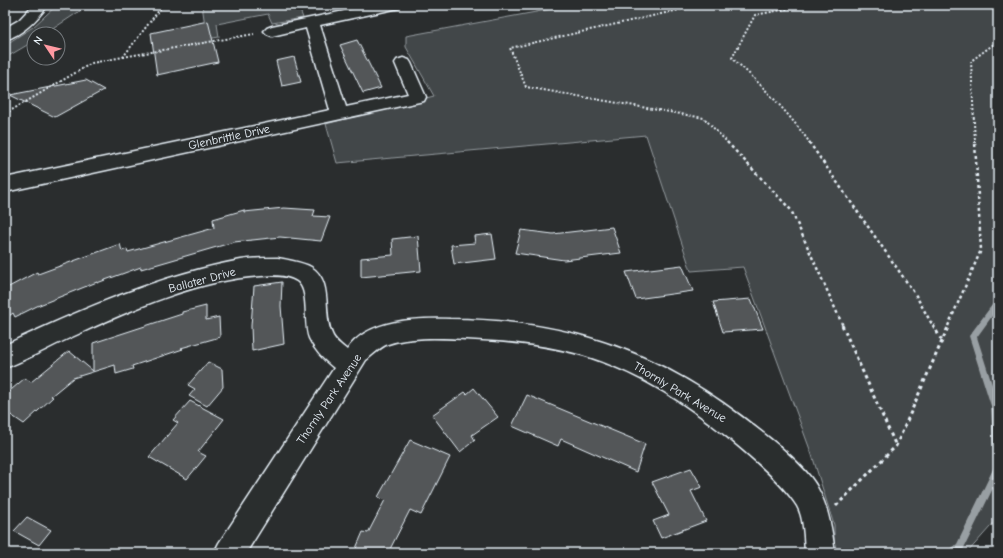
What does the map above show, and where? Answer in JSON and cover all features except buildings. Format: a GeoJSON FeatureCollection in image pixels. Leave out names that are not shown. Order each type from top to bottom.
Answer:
{"type":"FeatureCollection","features":[{"type":"Feature","properties":{"kind":"street"},"geometry":{"type":"LineString","coordinates":[[5,36],[24,23],[41,5]]}},
{"type":"Feature","properties":{"kind":"street"},"geometry":{"type":"LineString","coordinates":[[272,30],[394,5]]}},
{"type":"Feature","properties":{"kind":"street"},"geometry":{"type":"LineString","coordinates":[[312,23],[339,113]]}},
{"type":"Feature","properties":{"kind":"street","name":"Glenbrittle Drive"},"geometry":{"type":"LineString","coordinates":[[5,185],[418,97],[403,63]]}},
{"type":"Feature","properties":{"kind":"street","name":"Ballater Drive"},"geometry":{"type":"LineString","coordinates":[[5,357],[59,330],[146,296],[224,272],[246,268],[274,266],[294,269],[304,273],[312,282],[315,293],[316,316],[321,338],[349,366]]}},
{"type":"Feature","properties":{"kind":"street","name":"Thornly Park Avenue"},"geometry":{"type":"LineString","coordinates":[[229,553],[358,353],[368,344],[381,337],[417,331],[448,329],[499,330],[566,341],[593,348],[631,362],[682,390],[731,422],[783,467],[808,499],[817,525],[820,553]]}},
{"type":"Feature","properties":{"kind":"path"},"geometry":{"type":"LineString","coordinates":[[122,57],[163,5]]}},
{"type":"Feature","properties":{"kind":"path"},"geometry":{"type":"LineString","coordinates":[[701,5],[510,48],[526,87],[704,118],[791,210],[896,446]]}},
{"type":"Feature","properties":{"kind":"path"},"geometry":{"type":"LineString","coordinates":[[807,5],[756,15],[732,58],[763,86],[793,119],[915,294],[942,341]]}},
{"type":"Feature","properties":{"kind":"path"},"geometry":{"type":"LineString","coordinates":[[5,114],[92,63],[272,30]]}},
{"type":"Feature","properties":{"kind":"path"},"geometry":{"type":"LineString","coordinates":[[817,525],[896,446],[981,250],[971,62],[998,41]]}},
{"type":"Feature","properties":{"kind":"shaded area"},"geometry":{"type":"Polygon","coordinates":[[[57,5],[89,5],[57,26],[34,26],[57,5]]]}},
{"type":"Feature","properties":{"kind":"shaded area"},"geometry":{"type":"Polygon","coordinates":[[[202,5],[298,5],[303,18],[272,23],[268,14],[217,24],[219,37],[207,39],[202,5]]]}},
{"type":"Feature","properties":{"kind":"shaded area"},"geometry":{"type":"Polygon","coordinates":[[[574,5],[998,5],[998,518],[967,553],[834,553],[834,525],[812,455],[743,267],[691,271],[646,135],[337,163],[326,124],[434,96],[406,47],[406,36],[574,5]]]}},
{"type":"Feature","properties":{"kind":"shaded area"},"geometry":{"type":"Polygon","coordinates":[[[26,32],[26,46],[5,58],[5,45],[26,32]]]}},
{"type":"Feature","properties":{"kind":"waterway"},"geometry":{"type":"LineString","coordinates":[[998,303],[973,336],[995,406],[998,466]]}},
{"type":"Feature","properties":{"kind":"waterway"},"geometry":{"type":"LineString","coordinates":[[952,553],[960,547],[998,469]]}}]}
